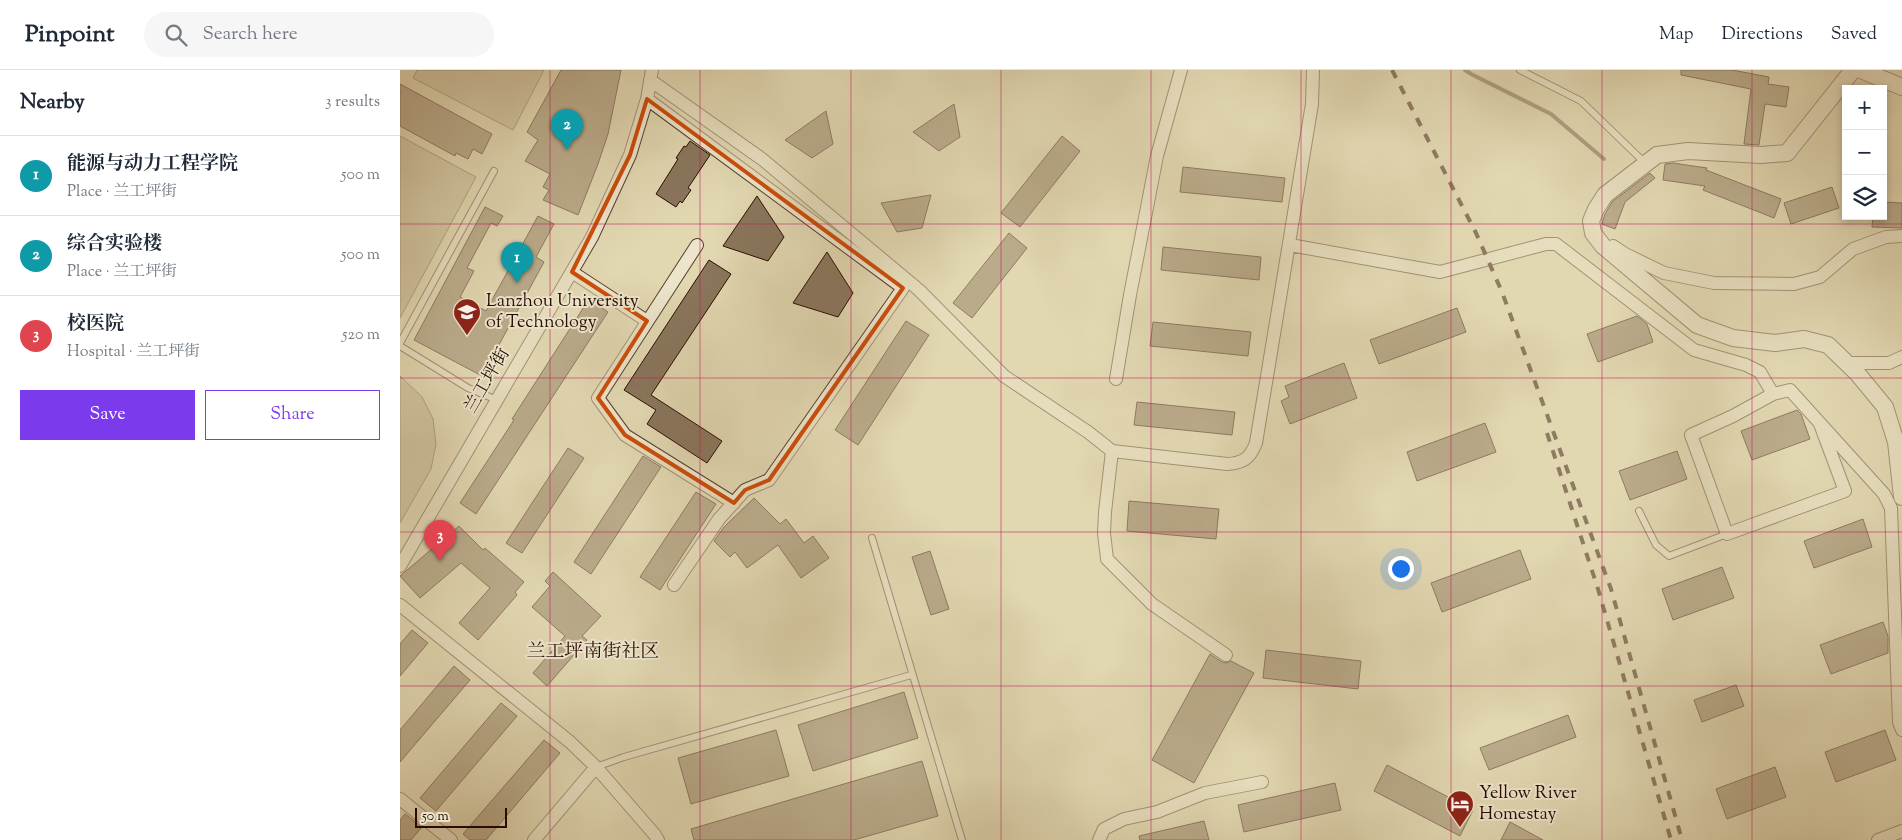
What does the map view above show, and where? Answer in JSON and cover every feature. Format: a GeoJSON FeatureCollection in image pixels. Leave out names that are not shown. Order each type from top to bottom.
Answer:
{"type":"FeatureCollection","features":[{"type":"Feature","properties":{"kind":"street"},"geometry":{"type":"LineString","coordinates":[[1116,379],[1157,156],[1181,70]]}},
{"type":"Feature","properties":{"kind":"street"},"geometry":{"type":"LineString","coordinates":[[651,75],[762,158],[919,290],[1004,376],[1088,432],[1112,451],[1238,464],[1252,454],[1256,443],[1312,104],[1313,70]]}},
{"type":"Feature","properties":{"kind":"street"},"geometry":{"type":"LineString","coordinates":[[1852,70],[1786,153],[1761,155],[1688,151],[1657,156],[1645,163],[1605,195],[1591,221],[1593,233],[1603,246],[1698,325],[1733,338],[1775,343],[1804,339],[1828,345],[1885,407],[1896,442],[1902,497]]}},
{"type":"Feature","properties":{"kind":"street"},"geometry":{"type":"LineString","coordinates":[[1861,70],[1902,87]]}},
{"type":"Feature","properties":{"kind":"street","name":"兰工坪街"},"geometry":{"type":"LineString","coordinates":[[400,566],[592,237],[630,155],[648,99],[651,75]]}},
{"type":"Feature","properties":{"kind":"street"},"geometry":{"type":"LineString","coordinates":[[648,99],[903,288],[769,480],[745,490],[720,519],[674,585]]}},
{"type":"Feature","properties":{"kind":"street"},"geometry":{"type":"LineString","coordinates":[[1593,233],[1625,254],[1664,273],[1714,283],[1794,284],[1820,277],[1853,249],[1886,237],[1902,236]]}},
{"type":"Feature","properties":{"kind":"street"},"geometry":{"type":"LineString","coordinates":[[1290,246],[1440,272],[1546,244],[1556,244],[1694,350],[1746,365],[1760,372],[1773,394]]}},
{"type":"Feature","properties":{"kind":"street"},"geometry":{"type":"LineString","coordinates":[[697,245],[598,398],[625,435],[734,503]]}},
{"type":"Feature","properties":{"kind":"street"},"geometry":{"type":"LineString","coordinates":[[572,272],[647,321]]}},
{"type":"Feature","properties":{"kind":"street"},"geometry":{"type":"LineString","coordinates":[[1846,363],[1890,363],[1902,357]]}},
{"type":"Feature","properties":{"kind":"street"},"geometry":{"type":"LineString","coordinates":[[1820,424],[1845,490],[1727,534],[1691,435],[1773,394],[1790,390],[1884,494],[1891,508],[1899,722],[1902,730]]}},
{"type":"Feature","properties":{"kind":"street"},"geometry":{"type":"LineString","coordinates":[[1112,451],[1104,533],[1107,559],[1152,604],[1226,655]]}},
{"type":"Feature","properties":{"kind":"street"},"geometry":{"type":"LineString","coordinates":[[400,605],[570,742],[596,767],[658,840]]}},
{"type":"Feature","properties":{"kind":"street"},"geometry":{"type":"LineString","coordinates":[[534,840],[596,767]]}},
{"type":"Feature","properties":{"kind":"street"},"geometry":{"type":"LineString","coordinates":[[1099,840],[1104,829],[1124,819],[1157,812],[1204,793],[1262,782]]}},
{"type":"Feature","properties":{"kind":"street"},"geometry":{"type":"LineString","coordinates":[[400,799],[451,840]]}},
{"type":"Feature","properties":{"kind":"street"},"geometry":{"type":"LineString","coordinates":[[1878,840],[1902,831]]}},
{"type":"Feature","properties":{"kind":"lane"},"geometry":{"type":"LineString","coordinates":[[1520,70],[1581,101],[1645,163]]}},
{"type":"Feature","properties":{"kind":"lane"},"geometry":{"type":"LineString","coordinates":[[494,171],[400,344],[468,388],[497,400]]}},
{"type":"Feature","properties":{"kind":"lane"},"geometry":{"type":"LineString","coordinates":[[1639,511],[1656,545],[1669,556],[1727,534]]}},
{"type":"Feature","properties":{"kind":"lane"},"geometry":{"type":"LineString","coordinates":[[872,538],[962,840]]}},
{"type":"Feature","properties":{"kind":"lane"},"geometry":{"type":"LineString","coordinates":[[596,767],[624,757],[912,675]]}},
{"type":"Feature","properties":{"kind":"highlighted area"},"geometry":{"type":"Polygon","coordinates":[[[647,99],[903,288],[769,480],[745,490],[734,503],[625,435],[598,398],[647,321],[572,272],[630,155],[647,99]]]}},
{"type":"Feature","properties":{"kind":"shaded area"},"geometry":{"type":"Polygon","coordinates":[[[417,70],[544,70],[513,130],[413,78],[417,70]]]}},
{"type":"Feature","properties":{"kind":"shaded area"},"geometry":{"type":"Polygon","coordinates":[[[400,136],[476,177],[400,318],[400,136]]]}},
{"type":"Feature","properties":{"kind":"shaded area"},"geometry":{"type":"Polygon","coordinates":[[[400,376],[422,397],[433,419],[436,444],[431,469],[400,523],[400,376]]]}},
{"type":"Feature","properties":{"kind":"building"},"geometry":{"type":"Polygon","coordinates":[[[561,70],[621,70],[608,134],[578,215],[543,200],[549,190],[543,187],[550,174],[525,161],[538,140],[527,132],[561,70]]]}},
{"type":"Feature","properties":{"kind":"building"},"geometry":{"type":"Polygon","coordinates":[[[1681,70],[1732,70],[1769,77],[1768,84],[1789,87],[1786,107],[1765,104],[1759,145],[1744,144],[1751,89],[1681,75],[1681,70]]]}},
{"type":"Feature","properties":{"kind":"building"},"geometry":{"type":"Polygon","coordinates":[[[400,84],[492,134],[482,154],[473,149],[468,159],[456,153],[455,156],[400,126],[400,84]]]}},
{"type":"Feature","properties":{"kind":"building"},"geometry":{"type":"Polygon","coordinates":[[[954,104],[960,137],[939,151],[913,132],[954,104]]]}},
{"type":"Feature","properties":{"kind":"building"},"geometry":{"type":"Polygon","coordinates":[[[826,111],[833,144],[812,158],[785,140],[826,111]]]}},
{"type":"Feature","properties":{"kind":"building"},"geometry":{"type":"Polygon","coordinates":[[[1062,136],[1080,151],[1020,227],[1001,213],[1062,136]]]}},
{"type":"Feature","properties":{"kind":"building"},"geometry":{"type":"Polygon","coordinates":[[[690,141],[710,155],[688,188],[691,190],[682,203],[680,201],[676,207],[656,194],[678,159],[676,158],[690,141]]]}},
{"type":"Feature","properties":{"kind":"building"},"geometry":{"type":"Polygon","coordinates":[[[1673,163],[1707,168],[1706,170],[1781,199],[1774,218],[1703,190],[1705,186],[1663,180],[1665,164],[1673,163]]]}},
{"type":"Feature","properties":{"kind":"building"},"geometry":{"type":"Polygon","coordinates":[[[1183,167],[1285,178],[1282,202],[1180,192],[1183,167]]]}},
{"type":"Feature","properties":{"kind":"building"},"geometry":{"type":"Polygon","coordinates":[[[1650,173],[1655,178],[1625,202],[1615,229],[1602,224],[1612,202],[1650,173]]]}},
{"type":"Feature","properties":{"kind":"building"},"geometry":{"type":"Polygon","coordinates":[[[1832,187],[1839,208],[1791,224],[1784,203],[1832,187]]]}},
{"type":"Feature","properties":{"kind":"building"},"geometry":{"type":"Polygon","coordinates":[[[931,195],[922,228],[897,232],[881,203],[931,195]]]}},
{"type":"Feature","properties":{"kind":"building"},"geometry":{"type":"Polygon","coordinates":[[[757,196],[784,237],[768,261],[723,246],[757,196]]]}},
{"type":"Feature","properties":{"kind":"building"},"geometry":{"type":"Polygon","coordinates":[[[1887,202],[1902,203],[1902,228],[1872,227],[1873,220],[1887,220],[1887,202]]]}},
{"type":"Feature","properties":{"kind":"building"},"geometry":{"type":"Polygon","coordinates":[[[485,207],[503,216],[497,226],[491,223],[467,268],[474,271],[460,297],[486,311],[538,216],[554,224],[536,257],[544,262],[482,376],[414,340],[485,207]]]}},
{"type":"Feature","properties":{"kind":"building"},"geometry":{"type":"Polygon","coordinates":[[[1009,233],[1027,248],[972,318],[953,303],[1009,233]]]}},
{"type":"Feature","properties":{"kind":"building"},"geometry":{"type":"Polygon","coordinates":[[[1163,247],[1261,257],[1259,280],[1161,270],[1163,247]]]}},
{"type":"Feature","properties":{"kind":"building"},"geometry":{"type":"Polygon","coordinates":[[[827,252],[853,293],[838,317],[793,303],[827,252]]]}},
{"type":"Feature","properties":{"kind":"building"},"geometry":{"type":"Polygon","coordinates":[[[709,260],[731,274],[651,395],[722,441],[707,463],[647,424],[656,410],[624,390],[709,260]]]}},
{"type":"Feature","properties":{"kind":"building"},"geometry":{"type":"Polygon","coordinates":[[[589,299],[608,312],[476,514],[460,503],[589,299]]]}},
{"type":"Feature","properties":{"kind":"building"},"geometry":{"type":"Polygon","coordinates":[[[1457,308],[1466,332],[1379,364],[1370,340],[1457,308]]]}},
{"type":"Feature","properties":{"kind":"building"},"geometry":{"type":"Polygon","coordinates":[[[1637,316],[1647,324],[1653,342],[1598,362],[1587,334],[1637,316]]]}},
{"type":"Feature","properties":{"kind":"building"},"geometry":{"type":"Polygon","coordinates":[[[906,321],[929,335],[858,445],[835,430],[906,321]]]}},
{"type":"Feature","properties":{"kind":"building"},"geometry":{"type":"Polygon","coordinates":[[[1153,322],[1251,332],[1248,356],[1150,346],[1153,322]]]}},
{"type":"Feature","properties":{"kind":"building"},"geometry":{"type":"Polygon","coordinates":[[[1344,363],[1357,398],[1290,424],[1281,401],[1289,397],[1285,386],[1344,363]]]}},
{"type":"Feature","properties":{"kind":"building"},"geometry":{"type":"Polygon","coordinates":[[[1137,402],[1235,412],[1232,435],[1134,425],[1137,402]]]}},
{"type":"Feature","properties":{"kind":"building"},"geometry":{"type":"Polygon","coordinates":[[[1797,410],[1801,414],[1810,439],[1752,460],[1741,431],[1797,410]]]}},
{"type":"Feature","properties":{"kind":"building"},"geometry":{"type":"Polygon","coordinates":[[[1485,423],[1496,452],[1417,481],[1407,452],[1485,423]]]}},
{"type":"Feature","properties":{"kind":"building"},"geometry":{"type":"Polygon","coordinates":[[[568,448],[584,458],[522,553],[506,543],[568,448]]]}},
{"type":"Feature","properties":{"kind":"building"},"geometry":{"type":"Polygon","coordinates":[[[1677,451],[1687,479],[1630,500],[1619,471],[1677,451]]]}},
{"type":"Feature","properties":{"kind":"building"},"geometry":{"type":"Polygon","coordinates":[[[643,456],[661,467],[591,574],[574,562],[643,456]]]}},
{"type":"Feature","properties":{"kind":"building"},"geometry":{"type":"Polygon","coordinates":[[[696,492],[716,504],[660,590],[640,577],[696,492]]]}},
{"type":"Feature","properties":{"kind":"building"},"geometry":{"type":"Polygon","coordinates":[[[754,498],[780,524],[786,519],[804,543],[813,536],[829,558],[801,578],[778,545],[747,568],[735,552],[730,557],[714,541],[724,527],[754,498]]]}},
{"type":"Feature","properties":{"kind":"building"},"geometry":{"type":"Polygon","coordinates":[[[1129,501],[1219,509],[1216,539],[1127,531],[1129,501]]]}},
{"type":"Feature","properties":{"kind":"building"},"geometry":{"type":"Polygon","coordinates":[[[1863,519],[1872,547],[1814,568],[1804,541],[1863,519]]]}},
{"type":"Feature","properties":{"kind":"building"},"geometry":{"type":"Polygon","coordinates":[[[459,526],[483,550],[485,548],[524,582],[515,592],[517,595],[478,640],[459,623],[490,588],[461,563],[420,598],[400,576],[459,526]]]}},
{"type":"Feature","properties":{"kind":"building"},"geometry":{"type":"Polygon","coordinates":[[[1520,550],[1531,579],[1442,612],[1431,583],[1520,550]]]}},
{"type":"Feature","properties":{"kind":"building"},"geometry":{"type":"Polygon","coordinates":[[[930,551],[949,609],[931,615],[912,557],[930,551]]]}},
{"type":"Feature","properties":{"kind":"building"},"geometry":{"type":"Polygon","coordinates":[[[1722,567],[1734,598],[1673,620],[1662,589],[1722,567]]]}},
{"type":"Feature","properties":{"kind":"building"},"geometry":{"type":"Polygon","coordinates":[[[553,572],[601,616],[582,636],[587,640],[547,686],[533,673],[565,636],[532,607],[550,586],[545,581],[553,572]]]}},
{"type":"Feature","properties":{"kind":"building"},"geometry":{"type":"Polygon","coordinates":[[[1883,622],[1888,636],[1888,653],[1831,674],[1820,645],[1883,622]]]}},
{"type":"Feature","properties":{"kind":"building"},"geometry":{"type":"Polygon","coordinates":[[[412,630],[428,643],[400,676],[400,644],[412,630]]]}},
{"type":"Feature","properties":{"kind":"building"},"geometry":{"type":"Polygon","coordinates":[[[1266,650],[1361,661],[1358,689],[1263,678],[1266,650]]]}},
{"type":"Feature","properties":{"kind":"building"},"geometry":{"type":"Polygon","coordinates":[[[1210,654],[1222,662],[1231,661],[1254,673],[1194,783],[1152,760],[1210,654]]]}},
{"type":"Feature","properties":{"kind":"building"},"geometry":{"type":"Polygon","coordinates":[[[454,666],[470,680],[400,762],[400,730],[454,666]]]}},
{"type":"Feature","properties":{"kind":"building"},"geometry":{"type":"Polygon","coordinates":[[[1736,685],[1744,706],[1702,722],[1694,700],[1736,685]]]}},
{"type":"Feature","properties":{"kind":"building"},"geometry":{"type":"Polygon","coordinates":[[[904,692],[918,738],[813,771],[798,725],[904,692]]]}},
{"type":"Feature","properties":{"kind":"building"},"geometry":{"type":"Polygon","coordinates":[[[501,703],[517,716],[436,811],[420,798],[501,703]]]}},
{"type":"Feature","properties":{"kind":"building"},"geometry":{"type":"Polygon","coordinates":[[[1568,715],[1576,737],[1489,770],[1480,748],[1568,715]]]}},
{"type":"Feature","properties":{"kind":"building"},"geometry":{"type":"Polygon","coordinates":[[[776,730],[789,776],[691,804],[678,758],[776,730]]]}},
{"type":"Feature","properties":{"kind":"building"},"geometry":{"type":"Polygon","coordinates":[[[1885,730],[1896,760],[1836,782],[1825,752],[1885,730]]]}},
{"type":"Feature","properties":{"kind":"building"},"geometry":{"type":"Polygon","coordinates":[[[544,740],[560,753],[486,840],[470,840],[463,834],[544,740]]]}},
{"type":"Feature","properties":{"kind":"building"},"geometry":{"type":"Polygon","coordinates":[[[922,761],[938,816],[854,840],[694,840],[691,829],[922,761]]]}},
{"type":"Feature","properties":{"kind":"building"},"geometry":{"type":"Polygon","coordinates":[[[1387,765],[1473,810],[1460,836],[1374,791],[1387,765]]]}},
{"type":"Feature","properties":{"kind":"building"},"geometry":{"type":"Polygon","coordinates":[[[1775,767],[1786,797],[1727,819],[1716,789],[1775,767]]]}},
{"type":"Feature","properties":{"kind":"building"},"geometry":{"type":"Polygon","coordinates":[[[1335,783],[1341,810],[1244,832],[1238,805],[1335,783]]]}},
{"type":"Feature","properties":{"kind":"building"},"geometry":{"type":"Polygon","coordinates":[[[405,814],[422,827],[411,840],[400,840],[400,820],[405,814]]]}},
{"type":"Feature","properties":{"kind":"building"},"geometry":{"type":"Polygon","coordinates":[[[1204,821],[1209,840],[1140,840],[1139,836],[1204,821]]]}},
{"type":"Feature","properties":{"kind":"building"},"geometry":{"type":"Polygon","coordinates":[[[1510,822],[1543,840],[1501,840],[1510,822]]]}},
{"type":"Feature","properties":{"kind":"waterway"},"geometry":{"type":"LineString","coordinates":[[1465,70],[1551,114],[1604,159]]}},
{"type":"Feature","properties":{"kind":"railway"},"geometry":{"type":"LineString","coordinates":[[1392,70],[1476,233],[1502,292],[1611,589],[1682,840]]}},
{"type":"Feature","properties":{"kind":"railway"},"geometry":{"type":"LineString","coordinates":[[1547,433],[1598,589],[1671,840]]}},
{"type":"Feature","properties":{"kind":"place","name":"综合实验楼"},"geometry":{"type":"Point","coordinates":[567,150]}},
{"type":"Feature","properties":{"kind":"place","name":"能源与动力工程学院"},"geometry":{"type":"Point","coordinates":[517,283]}},
{"type":"Feature","properties":{"kind":"place","name":"Lanzhou University of Technology"},"geometry":{"type":"Point","coordinates":[467,336]}},
{"type":"Feature","properties":{"kind":"place","name":"校医院"},"geometry":{"type":"Point","coordinates":[440,561]}},
{"type":"Feature","properties":{"kind":"place","name":"Yellow River Homestay"},"geometry":{"type":"Point","coordinates":[1460,828]}},
{"type":"Feature","properties":{"kind":"district","name":"兰工坪南街社区"},"geometry":{"type":"Point","coordinates":[593,652]}}]}
